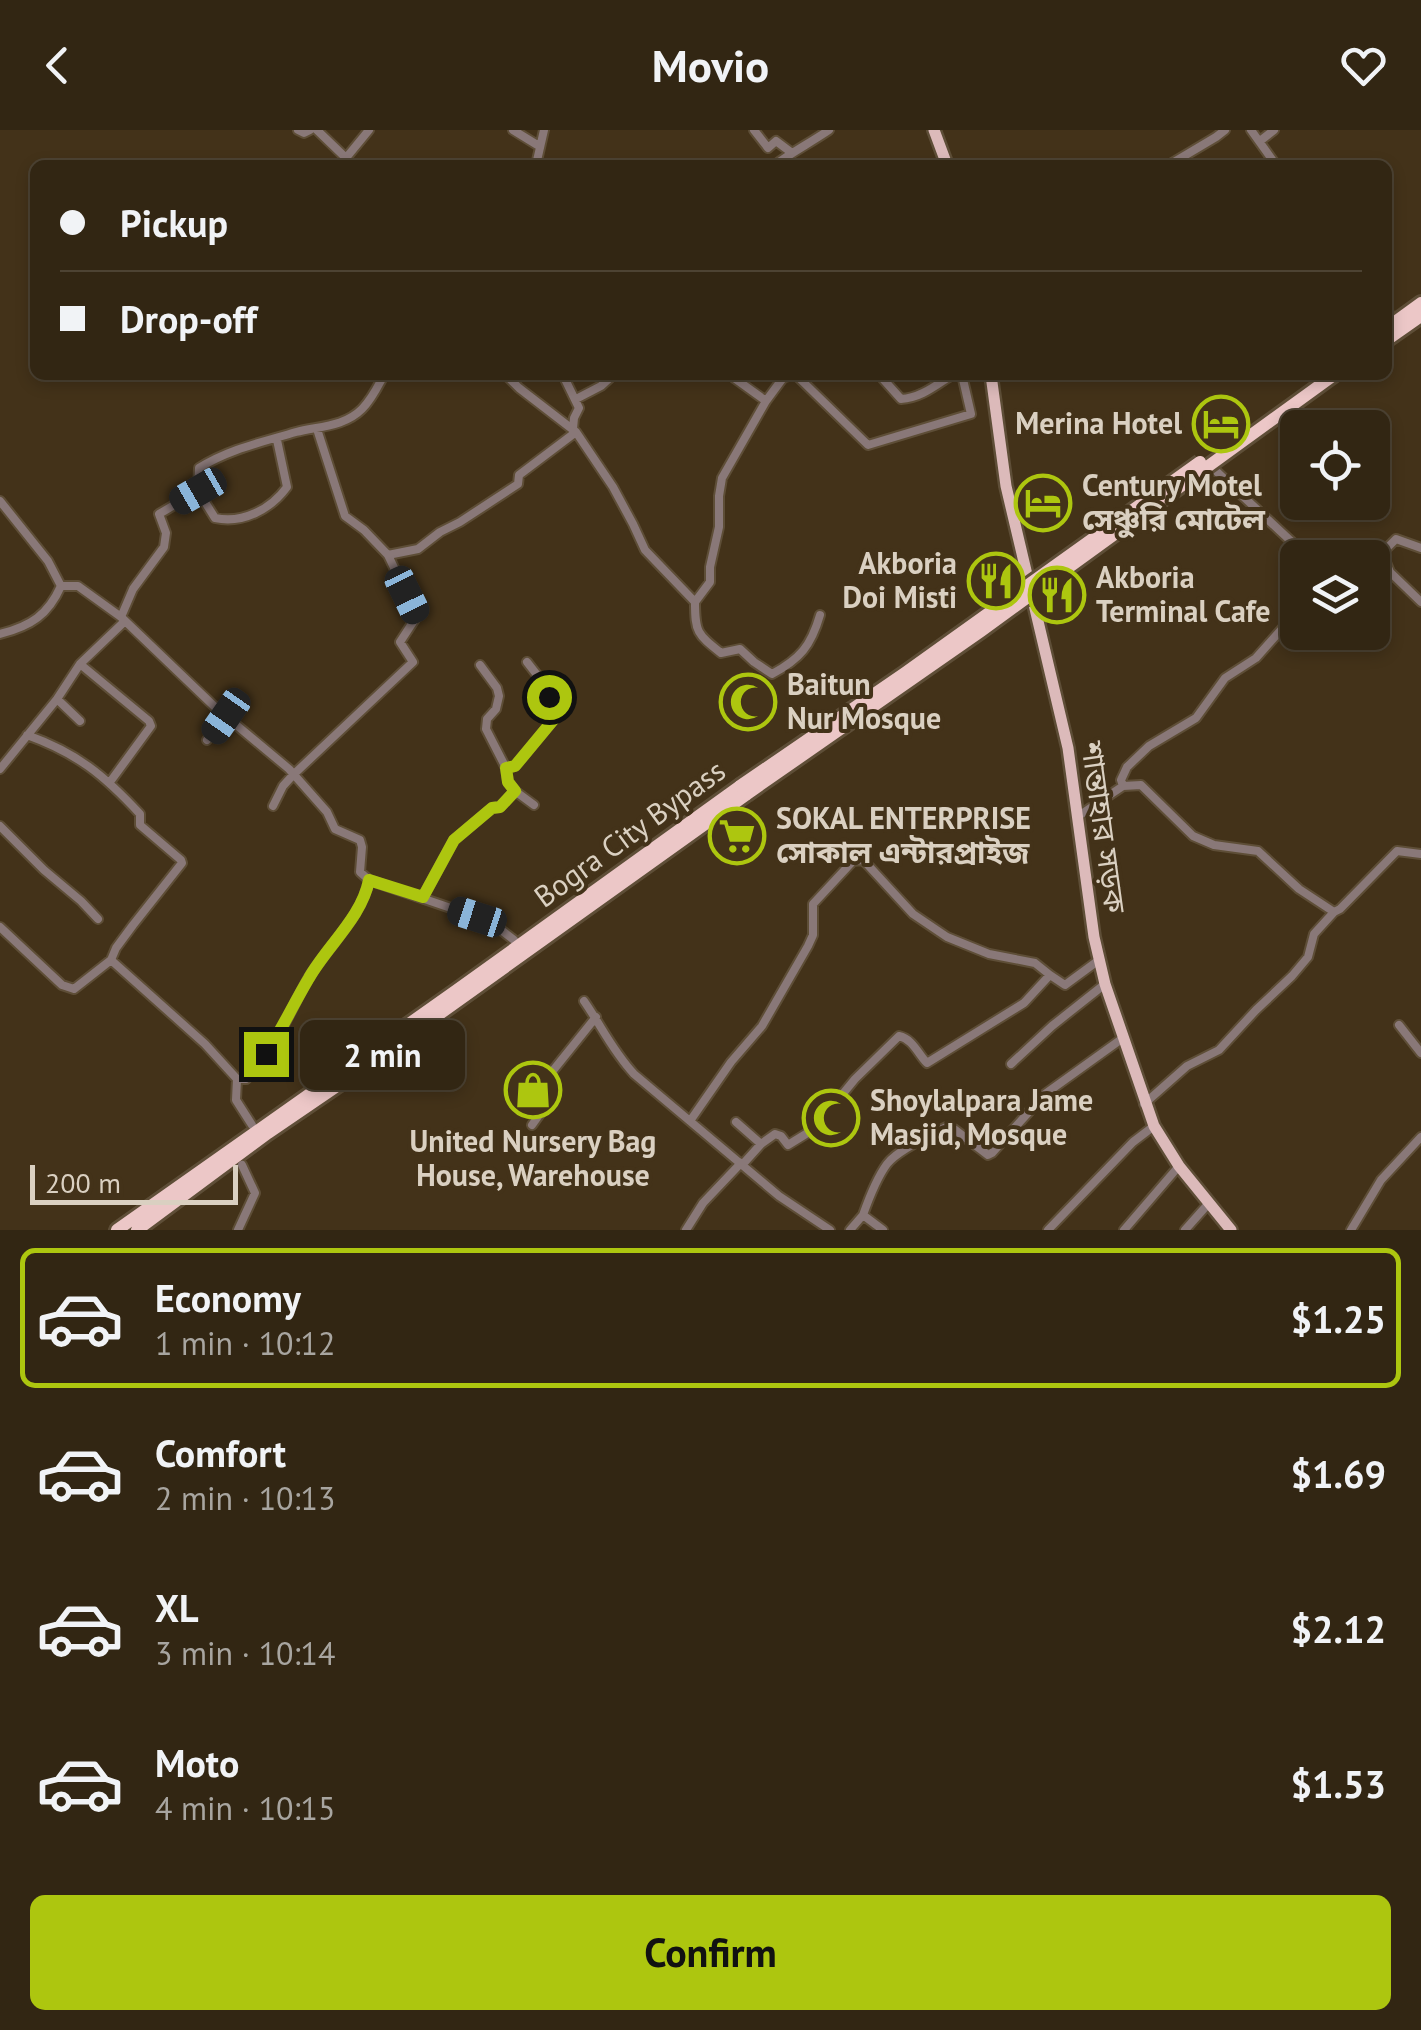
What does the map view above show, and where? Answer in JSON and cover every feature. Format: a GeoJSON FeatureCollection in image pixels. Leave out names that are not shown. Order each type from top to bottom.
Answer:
{"type":"FeatureCollection","features":[{"type":"Feature","properties":{"kind":"highway"},"geometry":{"type":"LineString","coordinates":[[1392,324],[1421,303]]}},
{"type":"Feature","properties":{"kind":"highway"},"geometry":{"type":"LineString","coordinates":[[1392,336],[1421,316]]}},
{"type":"Feature","properties":{"kind":"highway","name":"Bogra City Bypass"},"geometry":{"type":"LineString","coordinates":[[117,1230],[744,790],[1311,380]]}},
{"type":"Feature","properties":{"kind":"highway","name":"Bogra City Bypass"},"geometry":{"type":"LineString","coordinates":[[137,1230],[574,918],[744,790],[982,631],[1327,380]]}},
{"type":"Feature","properties":{"kind":"highway"},"geometry":{"type":"LineString","coordinates":[[574,918],[604,911]]}},
{"type":"Feature","properties":{"kind":"main road"},"geometry":{"type":"LineString","coordinates":[[934,130],[944,160]]}},
{"type":"Feature","properties":{"kind":"main road","name":"শান্তাহার সড়ক"},"geometry":{"type":"LineString","coordinates":[[992,380],[1006,486],[1068,748],[1105,984],[1154,1126],[1179,1166],[1231,1230]]}},
{"type":"Feature","properties":{"kind":"street"},"geometry":{"type":"LineString","coordinates":[[298,130],[304,134],[310,130]]}},
{"type":"Feature","properties":{"kind":"street"},"geometry":{"type":"LineString","coordinates":[[318,130],[343,160]]}},
{"type":"Feature","properties":{"kind":"street"},"geometry":{"type":"LineString","coordinates":[[346,160],[369,130]]}},
{"type":"Feature","properties":{"kind":"street"},"geometry":{"type":"LineString","coordinates":[[513,130],[539,146]]}},
{"type":"Feature","properties":{"kind":"street"},"geometry":{"type":"LineString","coordinates":[[537,160],[544,130]]}},
{"type":"Feature","properties":{"kind":"street"},"geometry":{"type":"LineString","coordinates":[[754,130],[768,148],[776,141],[792,153]]}},
{"type":"Feature","properties":{"kind":"street"},"geometry":{"type":"LineString","coordinates":[[782,160],[829,130]]}},
{"type":"Feature","properties":{"kind":"street"},"geometry":{"type":"LineString","coordinates":[[1178,160],[1225,130]]}},
{"type":"Feature","properties":{"kind":"street"},"geometry":{"type":"LineString","coordinates":[[1251,130],[1273,160]]}},
{"type":"Feature","properties":{"kind":"street"},"geometry":{"type":"LineString","coordinates":[[1260,141],[1274,130]]}},
{"type":"Feature","properties":{"kind":"street"},"geometry":{"type":"LineString","coordinates":[[277,440],[287,487],[271,504],[246,518],[216,518],[198,491],[199,468],[247,446],[338,424],[360,412],[381,380]]}},
{"type":"Feature","properties":{"kind":"street"},"geometry":{"type":"LineString","coordinates":[[511,380],[575,430],[612,487],[644,550],[694,602]]}},
{"type":"Feature","properties":{"kind":"street"},"geometry":{"type":"LineString","coordinates":[[566,380],[578,408],[575,430]]}},
{"type":"Feature","properties":{"kind":"street"},"geometry":{"type":"LineString","coordinates":[[576,399],[607,380]]}},
{"type":"Feature","properties":{"kind":"street"},"geometry":{"type":"LineString","coordinates":[[737,380],[766,401]]}},
{"type":"Feature","properties":{"kind":"street"},"geometry":{"type":"LineString","coordinates":[[782,380],[722,478],[710,582],[694,602],[695,627],[721,653],[740,650],[772,674],[804,650],[820,614]]}},
{"type":"Feature","properties":{"kind":"street"},"geometry":{"type":"LineString","coordinates":[[801,380],[868,446],[972,414],[963,380]]}},
{"type":"Feature","properties":{"kind":"street"},"geometry":{"type":"LineString","coordinates":[[885,380],[902,399],[908,399],[944,380]]}},
{"type":"Feature","properties":{"kind":"street"},"geometry":{"type":"LineString","coordinates":[[273,806],[293,775],[413,662],[400,642],[417,616],[388,555],[345,516],[317,429]]}},
{"type":"Feature","properties":{"kind":"street"},"geometry":{"type":"LineString","coordinates":[[388,555],[418,549],[492,502],[518,484],[519,475],[575,430]]}},
{"type":"Feature","properties":{"kind":"street"},"geometry":{"type":"LineString","coordinates":[[1217,472],[1290,540]]}},
{"type":"Feature","properties":{"kind":"street"},"geometry":{"type":"LineString","coordinates":[[0,769],[80,664],[123,619],[133,589],[164,547],[166,533],[160,514],[198,491]]}},
{"type":"Feature","properties":{"kind":"street"},"geometry":{"type":"LineString","coordinates":[[0,501],[48,561],[61,586]]}},
{"type":"Feature","properties":{"kind":"street"},"geometry":{"type":"LineString","coordinates":[[1390,545],[1396,540],[1421,548]]}},
{"type":"Feature","properties":{"kind":"street"},"geometry":{"type":"LineString","coordinates":[[1390,572],[1421,602]]}},
{"type":"Feature","properties":{"kind":"street"},"geometry":{"type":"LineString","coordinates":[[61,586],[78,586],[123,619],[226,716],[271,752],[327,812],[335,828],[360,840],[360,872],[369,880],[487,922],[514,940]]}},
{"type":"Feature","properties":{"kind":"street"},"geometry":{"type":"LineString","coordinates":[[0,634],[22,628],[51,607],[61,586]]}},
{"type":"Feature","properties":{"kind":"street"},"geometry":{"type":"LineString","coordinates":[[1123,786],[1127,767],[1149,746],[1196,718],[1225,678],[1256,658],[1280,631]]}},
{"type":"Feature","properties":{"kind":"street"},"geometry":{"type":"LineString","coordinates":[[506,768],[515,766],[559,713],[526,662]]}},
{"type":"Feature","properties":{"kind":"street"},"geometry":{"type":"LineString","coordinates":[[80,664],[151,726],[110,782]]}},
{"type":"Feature","properties":{"kind":"street"},"geometry":{"type":"LineString","coordinates":[[480,665],[499,696],[486,729],[506,768],[508,782],[534,804]]}},
{"type":"Feature","properties":{"kind":"street"},"geometry":{"type":"LineString","coordinates":[[57,699],[80,720]]}},
{"type":"Feature","properties":{"kind":"street"},"geometry":{"type":"LineString","coordinates":[[207,740],[226,716]]}},
{"type":"Feature","properties":{"kind":"street"},"geometry":{"type":"LineString","coordinates":[[0,927],[68,989],[74,990],[111,960],[116,948],[182,863],[140,825],[140,814],[110,782],[59,747],[27,735]]}},
{"type":"Feature","properties":{"kind":"street"},"geometry":{"type":"LineString","coordinates":[[1076,817],[1123,786],[1141,785],[1193,836],[1214,846],[1258,850],[1299,889],[1334,912]]}},
{"type":"Feature","properties":{"kind":"street"},"geometry":{"type":"LineString","coordinates":[[423,897],[454,840],[492,808],[500,807],[515,791]]}},
{"type":"Feature","properties":{"kind":"street"},"geometry":{"type":"LineString","coordinates":[[0,826],[98,919]]}},
{"type":"Feature","properties":{"kind":"street"},"geometry":{"type":"LineString","coordinates":[[1144,1104],[1187,1066],[1219,1050],[1308,958],[1314,934],[1398,851],[1421,854]]}},
{"type":"Feature","properties":{"kind":"street"},"geometry":{"type":"LineString","coordinates":[[690,1120],[730,1062],[762,1026],[808,946],[814,935],[813,904],[854,861],[866,863],[913,914],[948,938],[989,954],[1035,963],[1066,985],[1099,960]]}},
{"type":"Feature","properties":{"kind":"street"},"geometry":{"type":"LineString","coordinates":[[236,1079],[246,1079],[266,1054],[308,978],[366,898],[369,880]]}},
{"type":"Feature","properties":{"kind":"street"},"geometry":{"type":"LineString","coordinates":[[111,960],[205,1044],[236,1079],[236,1100],[252,1125]]}},
{"type":"Feature","properties":{"kind":"street"},"geometry":{"type":"LineString","coordinates":[[686,1230],[704,1202],[761,1144],[775,1134],[788,1145],[814,1129],[855,1079],[899,1036],[904,1036],[927,1063],[1024,1003],[1050,975]]}},
{"type":"Feature","properties":{"kind":"street"},"geometry":{"type":"LineString","coordinates":[[1011,1064],[1105,984]]}},
{"type":"Feature","properties":{"kind":"street"},"geometry":{"type":"LineString","coordinates":[[584,1001],[614,1051],[634,1074],[779,1196],[830,1230]]}},
{"type":"Feature","properties":{"kind":"street"},"geometry":{"type":"LineString","coordinates":[[532,1125],[542,1112],[537,1098],[543,1083],[596,1017]]}},
{"type":"Feature","properties":{"kind":"street"},"geometry":{"type":"LineString","coordinates":[[1399,1025],[1421,1053]]}},
{"type":"Feature","properties":{"kind":"street"},"geometry":{"type":"LineString","coordinates":[[850,1230],[863,1215],[888,1162],[898,1154],[948,1126],[988,1155],[1045,1094],[1123,1038]]}},
{"type":"Feature","properties":{"kind":"street"},"geometry":{"type":"LineString","coordinates":[[736,1122],[761,1144]]}},
{"type":"Feature","properties":{"kind":"street"},"geometry":{"type":"LineString","coordinates":[[1048,1230],[1133,1142],[1154,1126]]}},
{"type":"Feature","properties":{"kind":"street"},"geometry":{"type":"LineString","coordinates":[[1351,1230],[1381,1180],[1421,1137]]}},
{"type":"Feature","properties":{"kind":"street"},"geometry":{"type":"LineString","coordinates":[[238,1230],[255,1194],[242,1165]]}},
{"type":"Feature","properties":{"kind":"street"},"geometry":{"type":"LineString","coordinates":[[1124,1230],[1179,1166]]}},
{"type":"Feature","properties":{"kind":"street"},"geometry":{"type":"LineString","coordinates":[[1184,1230],[1209,1204]]}},
{"type":"Feature","properties":{"kind":"street"},"geometry":{"type":"LineString","coordinates":[[863,1215],[884,1230]]}},
{"type":"Feature","properties":{"kind":"place","name":"Merina Hotel"},"geometry":{"type":"Point","coordinates":[1221,424]}},
{"type":"Feature","properties":{"kind":"place","name":"Century Motel সেঞ্চুরি মোটেল"},"geometry":{"type":"Point","coordinates":[1043,503]}},
{"type":"Feature","properties":{"kind":"place","name":"Akboria Doi Misti"},"geometry":{"type":"Point","coordinates":[996,581]}},
{"type":"Feature","properties":{"kind":"place","name":"Akboria Terminal Cafe"},"geometry":{"type":"Point","coordinates":[1057,595]}},
{"type":"Feature","properties":{"kind":"place","name":"Baitun Nur Mosque"},"geometry":{"type":"Point","coordinates":[748,702]}},
{"type":"Feature","properties":{"kind":"place","name":"SOKAL ENTERPRISE সোকাল এন্টারপ্রাইজ"},"geometry":{"type":"Point","coordinates":[737,836]}},
{"type":"Feature","properties":{"kind":"place","name":"United Nursery Bag House, Warehouse"},"geometry":{"type":"Point","coordinates":[533,1090]}},
{"type":"Feature","properties":{"kind":"place","name":"Shoylalpara Jame Masjid, Mosque"},"geometry":{"type":"Point","coordinates":[831,1118]}},
{"type":"Feature","properties":{"kind":"route"},"geometry":{"type":"LineString","coordinates":[[266,1054],[308,978],[366,898],[369,880],[423,897],[454,840],[492,808],[500,807],[515,791],[508,782],[506,768],[523,758],[559,713],[549,697]]}}]}
